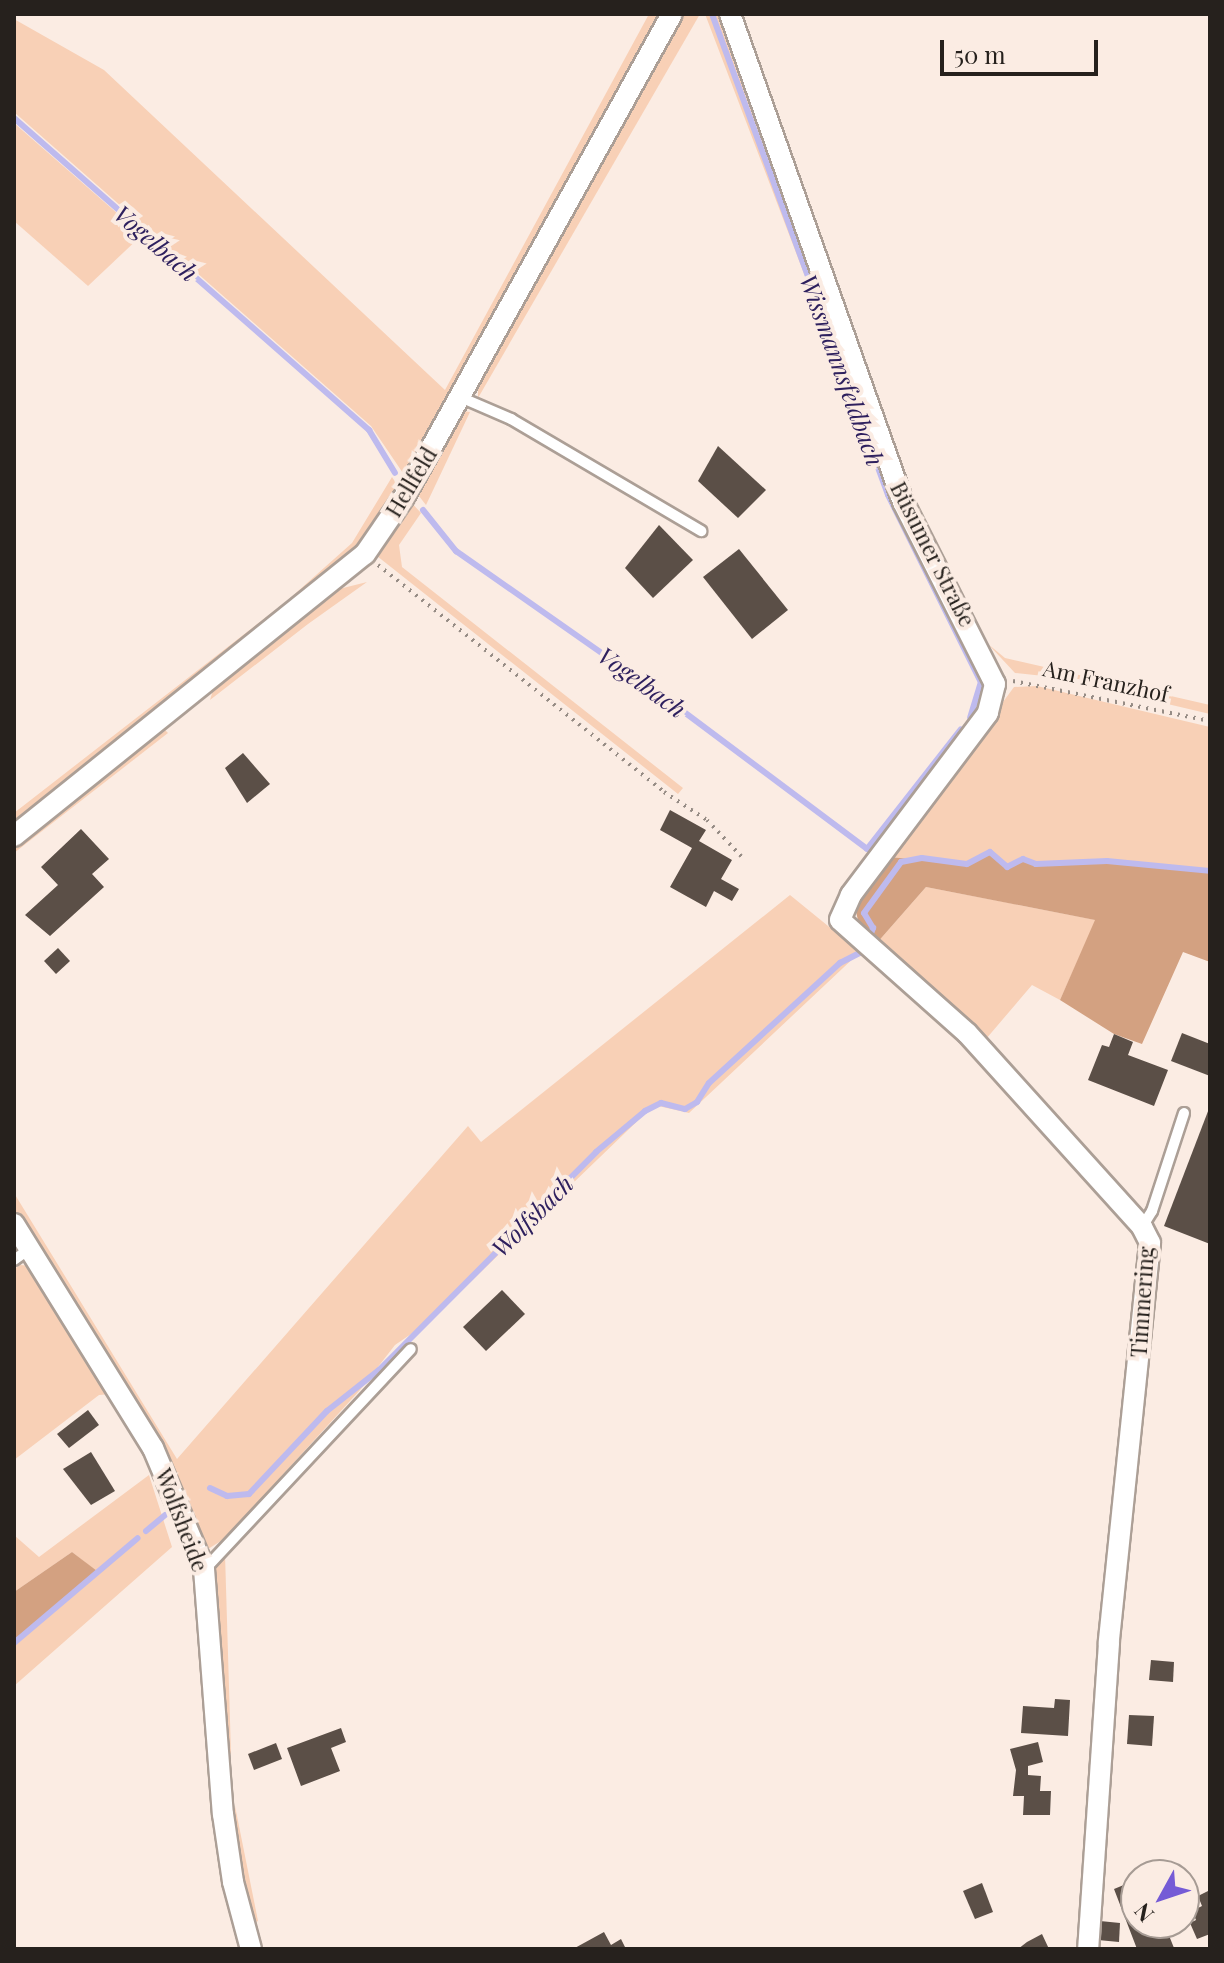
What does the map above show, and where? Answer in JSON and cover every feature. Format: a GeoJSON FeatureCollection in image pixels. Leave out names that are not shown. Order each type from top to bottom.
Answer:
{"type":"FeatureCollection","features":[{"type":"Feature","properties":{"kind":"street","name":"Hellfeld"},"geometry":{"type":"LineString","coordinates":[[14,836],[365,554],[460,397],[672,14]]}},
{"type":"Feature","properties":{"kind":"street","name":"Büsumer Straße"},"geometry":{"type":"LineString","coordinates":[[730,14],[903,502],[995,684]]}},
{"type":"Feature","properties":{"kind":"street","name":"Timmering"},"geometry":{"type":"LineString","coordinates":[[995,684],[988,713],[851,895],[840,920],[967,1033],[1142,1227],[1150,1243],[1109,1643],[1088,1949]]}},
{"type":"Feature","properties":{"kind":"street","name":"Wolfsheide"},"geometry":{"type":"LineString","coordinates":[[14,1224],[22,1254],[153,1448],[204,1569],[223,1814],[233,1882],[251,1949]]}},
{"type":"Feature","properties":{"kind":"lane"},"geometry":{"type":"LineString","coordinates":[[460,397],[511,419],[701,531]]}},
{"type":"Feature","properties":{"kind":"lane"},"geometry":{"type":"LineString","coordinates":[[1142,1227],[1152,1211],[1184,1113]]}},
{"type":"Feature","properties":{"kind":"lane"},"geometry":{"type":"LineString","coordinates":[[204,1569],[411,1349]]}},
{"type":"Feature","properties":{"kind":"path"},"geometry":{"type":"LineString","coordinates":[[365,554],[651,782],[707,820],[741,856]]}},
{"type":"Feature","properties":{"kind":"path","name":"Am Franzhof"},"geometry":{"type":"LineString","coordinates":[[995,684],[1034,681],[1210,721]]}},
{"type":"Feature","properties":{"kind":"shaded area"},"geometry":{"type":"Polygon","coordinates":[[[649,14],[662,14],[407,479],[371,426],[14,112],[14,19],[104,70],[445,390],[649,14]]]}},
{"type":"Feature","properties":{"kind":"shaded area"},"geometry":{"type":"Polygon","coordinates":[[[680,14],[700,14],[478,398],[478,381],[680,14]]]}},
{"type":"Feature","properties":{"kind":"shaded area"},"geometry":{"type":"Polygon","coordinates":[[[705,14],[721,14],[886,496],[811,292],[705,14]]]}},
{"type":"Feature","properties":{"kind":"shaded area"},"geometry":{"type":"Polygon","coordinates":[[[14,123],[142,235],[88,286],[14,221],[14,123]]]}},
{"type":"Feature","properties":{"kind":"shaded area"},"geometry":{"type":"Polygon","coordinates":[[[463,411],[470,412],[426,505],[415,491],[463,411]]]}},
{"type":"Feature","properties":{"kind":"shaded area"},"geometry":{"type":"Polygon","coordinates":[[[392,477],[400,489],[346,561],[14,825],[14,813],[288,600],[352,543],[392,477]]]}},
{"type":"Feature","properties":{"kind":"shaded area"},"geometry":{"type":"Polygon","coordinates":[[[410,501],[421,513],[399,545],[402,567],[683,788],[678,794],[377,556],[379,545],[410,501]]]}},
{"type":"Feature","properties":{"kind":"shaded area"},"geometry":{"type":"Polygon","coordinates":[[[367,582],[210,700],[214,687],[339,589],[367,582]]]}},
{"type":"Feature","properties":{"kind":"shaded area"},"geometry":{"type":"Polygon","coordinates":[[[988,644],[1005,658],[1210,705],[1210,714],[1053,677],[1015,673],[988,644]]]}},
{"type":"Feature","properties":{"kind":"shaded area"},"geometry":{"type":"Polygon","coordinates":[[[1037,686],[1210,727],[1210,871],[1107,861],[1036,864],[1023,859],[1007,867],[984,854],[967,864],[889,857],[1014,687],[1037,686]]]}},
{"type":"Feature","properties":{"kind":"shaded area"},"geometry":{"type":"Polygon","coordinates":[[[163,728],[168,733],[14,853],[14,846],[163,728]]]}},
{"type":"Feature","properties":{"kind":"shaded area"},"geometry":{"type":"Polygon","coordinates":[[[990,852],[1007,867],[1023,859],[1036,864],[1107,861],[1210,871],[1210,962],[1183,952],[1142,1044],[1114,1034],[1060,1000],[1095,920],[926,887],[876,944],[860,929],[854,903],[889,857],[967,864],[990,852]]]}},
{"type":"Feature","properties":{"kind":"shaded area"},"geometry":{"type":"Polygon","coordinates":[[[926,887],[1096,920],[1060,1000],[1032,985],[986,1039],[876,944],[926,887]]]}},
{"type":"Feature","properties":{"kind":"shaded area"},"geometry":{"type":"Polygon","coordinates":[[[790,895],[860,952],[689,1113],[654,1105],[430,1321],[395,1345],[360,1390],[224,1539],[208,1549],[170,1461],[14,1209],[14,1193],[177,1459],[468,1126],[481,1142],[790,895]]]}},
{"type":"Feature","properties":{"kind":"shaded area"},"geometry":{"type":"Polygon","coordinates":[[[20,1265],[32,1266],[111,1394],[99,1395],[14,1460],[14,1269],[20,1265]]]}},
{"type":"Feature","properties":{"kind":"shaded area"},"geometry":{"type":"Polygon","coordinates":[[[149,1475],[172,1547],[14,1686],[14,1640],[96,1571],[72,1552],[14,1592],[14,1535],[39,1557],[149,1475]]]}},
{"type":"Feature","properties":{"kind":"shaded area"},"geometry":{"type":"Polygon","coordinates":[[[72,1552],[97,1571],[14,1640],[14,1592],[72,1552]]]}},
{"type":"Feature","properties":{"kind":"shaded area"},"geometry":{"type":"Polygon","coordinates":[[[225,1554],[231,1754],[224,1752],[214,1582],[215,1568],[225,1554]]]}},
{"type":"Feature","properties":{"kind":"shaded area"},"geometry":{"type":"Polygon","coordinates":[[[235,1806],[258,1921],[251,1925],[236,1865],[235,1806]]]}},
{"type":"Feature","properties":{"kind":"building"},"geometry":{"type":"Polygon","coordinates":[[[718,446],[766,490],[738,518],[698,481],[718,446]]]}},
{"type":"Feature","properties":{"kind":"building"},"geometry":{"type":"Polygon","coordinates":[[[659,525],[693,560],[653,598],[625,568],[659,525]]]}},
{"type":"Feature","properties":{"kind":"building"},"geometry":{"type":"Polygon","coordinates":[[[739,549],[788,610],[752,639],[703,577],[739,549]]]}},
{"type":"Feature","properties":{"kind":"building"},"geometry":{"type":"Polygon","coordinates":[[[243,753],[270,784],[247,803],[225,768],[243,753]]]}},
{"type":"Feature","properties":{"kind":"building"},"geometry":{"type":"Polygon","coordinates":[[[670,810],[706,830],[699,841],[732,860],[721,879],[739,889],[732,901],[714,891],[706,907],[670,887],[692,848],[660,830],[670,810]]]}},
{"type":"Feature","properties":{"kind":"building"},"geometry":{"type":"Polygon","coordinates":[[[81,829],[109,859],[92,874],[104,887],[50,936],[25,915],[58,885],[41,867],[81,829]]]}},
{"type":"Feature","properties":{"kind":"building"},"geometry":{"type":"Polygon","coordinates":[[[58,948],[70,961],[56,974],[44,961],[58,948]]]}},
{"type":"Feature","properties":{"kind":"building"},"geometry":{"type":"Polygon","coordinates":[[[1182,1033],[1210,1044],[1210,1076],[1171,1061],[1182,1033]]]}},
{"type":"Feature","properties":{"kind":"building"},"geometry":{"type":"Polygon","coordinates":[[[1114,1034],[1133,1042],[1128,1055],[1168,1070],[1154,1106],[1088,1080],[1102,1045],[1109,1047],[1114,1034]]]}},
{"type":"Feature","properties":{"kind":"building"},"geometry":{"type":"Polygon","coordinates":[[[1210,1106],[1210,1244],[1164,1226],[1210,1106]]]}},
{"type":"Feature","properties":{"kind":"building"},"geometry":{"type":"Polygon","coordinates":[[[502,1290],[525,1314],[486,1351],[463,1327],[502,1290]]]}},
{"type":"Feature","properties":{"kind":"building"},"geometry":{"type":"Polygon","coordinates":[[[88,1410],[99,1425],[69,1448],[57,1434],[88,1410]]]}},
{"type":"Feature","properties":{"kind":"building"},"geometry":{"type":"Polygon","coordinates":[[[91,1452],[115,1491],[91,1505],[63,1469],[91,1452]]]}},
{"type":"Feature","properties":{"kind":"building"},"geometry":{"type":"Polygon","coordinates":[[[1151,1660],[1174,1662],[1173,1682],[1149,1680],[1151,1660]]]}},
{"type":"Feature","properties":{"kind":"building"},"geometry":{"type":"Polygon","coordinates":[[[1055,1699],[1070,1700],[1068,1736],[1021,1733],[1023,1706],[1054,1708],[1055,1699]]]}},
{"type":"Feature","properties":{"kind":"building"},"geometry":{"type":"Polygon","coordinates":[[[1129,1715],[1154,1716],[1152,1746],[1127,1744],[1129,1715]]]}},
{"type":"Feature","properties":{"kind":"building"},"geometry":{"type":"Polygon","coordinates":[[[341,1728],[346,1742],[331,1748],[340,1771],[301,1786],[287,1748],[341,1728]]]}},
{"type":"Feature","properties":{"kind":"building"},"geometry":{"type":"Polygon","coordinates":[[[1038,1742],[1043,1762],[1028,1766],[1028,1775],[1041,1776],[1040,1791],[1051,1791],[1050,1815],[1023,1815],[1024,1796],[1013,1796],[1016,1770],[1010,1749],[1038,1742]]]}},
{"type":"Feature","properties":{"kind":"building"},"geometry":{"type":"Polygon","coordinates":[[[276,1743],[282,1759],[254,1770],[248,1754],[276,1743]]]}},
{"type":"Feature","properties":{"kind":"building"},"geometry":{"type":"Polygon","coordinates":[[[982,1883],[993,1912],[975,1919],[963,1891],[982,1883]]]}},
{"type":"Feature","properties":{"kind":"building"},"geometry":{"type":"Polygon","coordinates":[[[1120,1887],[1120,1905],[1114,1889],[1120,1887]]]}},
{"type":"Feature","properties":{"kind":"building"},"geometry":{"type":"Polygon","coordinates":[[[1210,1890],[1210,1934],[1200,1938],[1202,1906],[1200,1895],[1210,1890]]]}},
{"type":"Feature","properties":{"kind":"building"},"geometry":{"type":"Polygon","coordinates":[[[1100,1921],[1120,1923],[1119,1942],[1098,1940],[1100,1921]]]}},
{"type":"Feature","properties":{"kind":"building"},"geometry":{"type":"Polygon","coordinates":[[[604,1932],[611,1945],[621,1939],[626,1949],[573,1949],[604,1932]]]}},
{"type":"Feature","properties":{"kind":"building"},"geometry":{"type":"Polygon","coordinates":[[[1042,1934],[1049,1949],[1018,1949],[1027,1942],[1042,1934]]]}},
{"type":"Feature","properties":{"kind":"building"},"geometry":{"type":"Polygon","coordinates":[[[1133,1939],[1170,1939],[1174,1948],[1137,1949],[1133,1939]]]}},
{"type":"Feature","properties":{"kind":"waterway","name":"Wissmannsfeldbach"},"geometry":{"type":"LineString","coordinates":[[712,14],[888,495],[981,682],[970,717]]}},
{"type":"Feature","properties":{"kind":"waterway","name":"Vogelbach"},"geometry":{"type":"LineString","coordinates":[[14,118],[369,430],[395,473]]}},
{"type":"Feature","properties":{"kind":"waterway","name":"Vogelbach"},"geometry":{"type":"LineString","coordinates":[[423,510],[456,551],[652,688],[867,849],[961,729]]}},
{"type":"Feature","properties":{"kind":"waterway","name":"Vogelbach"},"geometry":{"type":"LineString","coordinates":[[870,936],[873,928],[864,913],[901,862],[922,858],[967,864],[990,852],[1007,867],[1023,859],[1036,864],[1107,861],[1210,871]]}},
{"type":"Feature","properties":{"kind":"waterway","name":"Wolfsbach"},"geometry":{"type":"LineString","coordinates":[[210,1488],[227,1496],[249,1494],[327,1411],[379,1370],[596,1152],[645,1111],[661,1103],[685,1109],[697,1102],[709,1083],[840,963],[865,950]]}},
{"type":"Feature","properties":{"kind":"waterway","name":"Wolfsbach"},"geometry":{"type":"LineString","coordinates":[[146,1531],[165,1515]]}},
{"type":"Feature","properties":{"kind":"waterway","name":"Wolfsbach"},"geometry":{"type":"LineString","coordinates":[[14,1643],[138,1538]]}}]}
